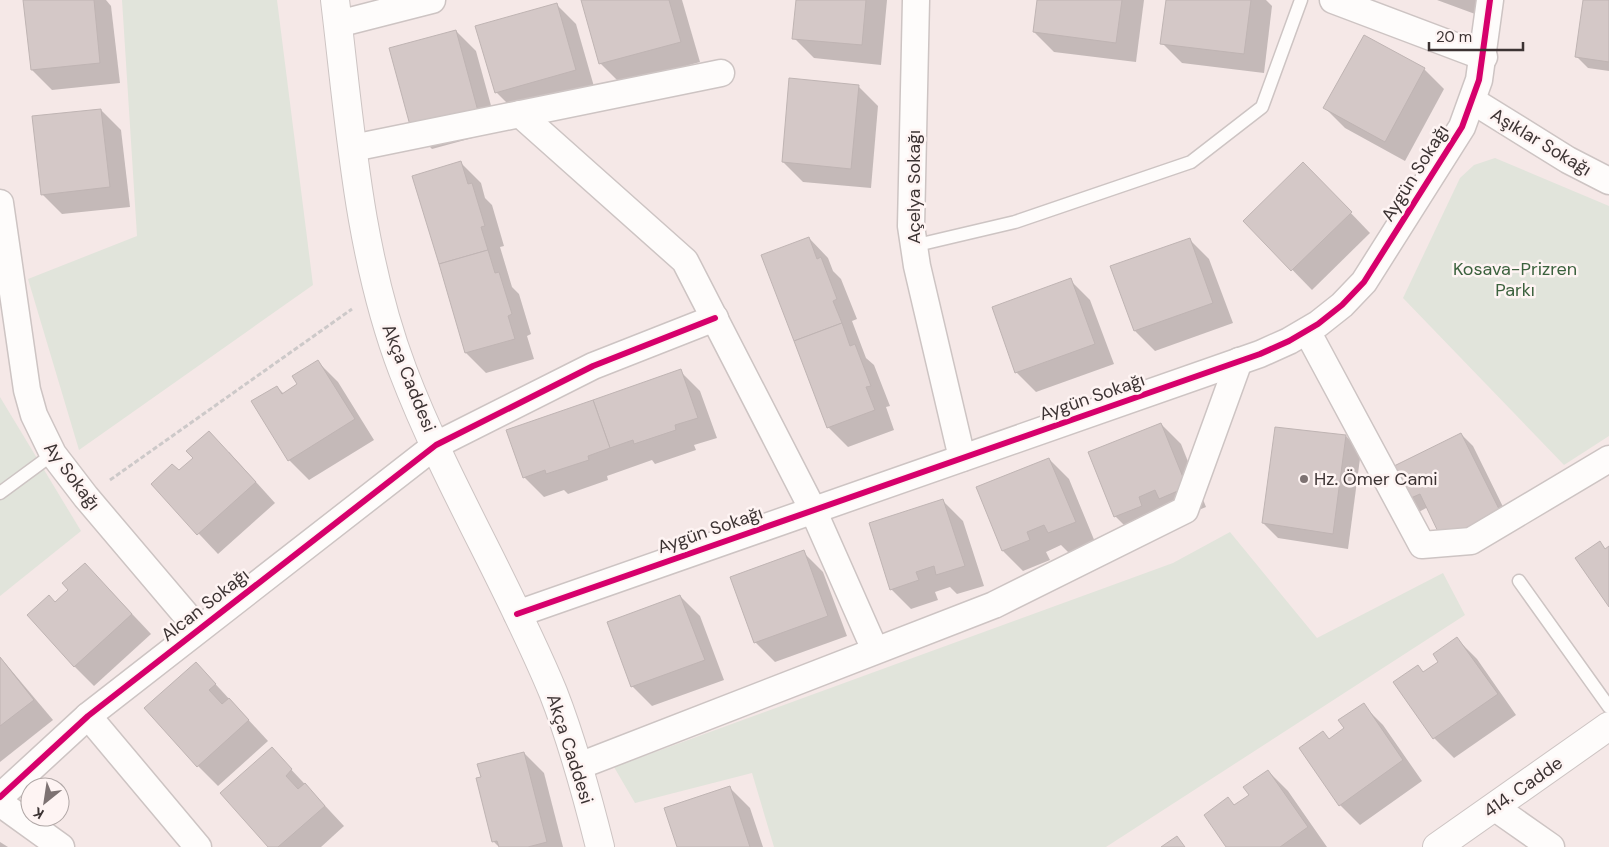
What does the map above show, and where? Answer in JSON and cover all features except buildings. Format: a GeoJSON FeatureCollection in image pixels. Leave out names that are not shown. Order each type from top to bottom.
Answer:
{"type":"FeatureCollection","features":[{"type":"Feature","properties":{"kind":"main road","name":"Akça Caddesi"},"geometry":{"type":"LineString","coordinates":[[337,12],[353,148],[369,254],[377,292],[403,371],[552,692],[579,766],[600,847]]}},
{"type":"Feature","properties":{"kind":"main road","name":"414. Cadde"},"geometry":{"type":"LineString","coordinates":[[1436,847],[1609,726]]}},
{"type":"Feature","properties":{"kind":"street"},"geometry":{"type":"LineString","coordinates":[[337,12],[432,0]]}},
{"type":"Feature","properties":{"kind":"street","name":"Açelya Sokağı"},"geometry":{"type":"LineString","coordinates":[[916,0],[911,216],[913,246],[962,458]]}},
{"type":"Feature","properties":{"kind":"street"},"geometry":{"type":"LineString","coordinates":[[1333,0],[1484,57]]}},
{"type":"Feature","properties":{"kind":"street","name":"Aygün Sokağı"},"geometry":{"type":"LineString","coordinates":[[517,614],[1239,361],[1275,348],[1306,332],[1342,305],[1364,282],[1445,158],[1473,101],[1484,57],[1490,0]]}},
{"type":"Feature","properties":{"kind":"street"},"geometry":{"type":"LineString","coordinates":[[353,148],[721,73]]}},
{"type":"Feature","properties":{"kind":"street","name":"Aşıklar Sokağı"},"geometry":{"type":"LineString","coordinates":[[1473,101],[1568,160],[1609,181]]}},
{"type":"Feature","properties":{"kind":"street"},"geometry":{"type":"LineString","coordinates":[[520,114],[685,261],[813,510],[874,650]]}},
{"type":"Feature","properties":{"kind":"street","name":"Ay Sokağı"},"geometry":{"type":"LineString","coordinates":[[0,203],[27,390],[34,415],[53,454],[86,497],[198,629]]}},
{"type":"Feature","properties":{"kind":"street","name":"Alcan Sokağı"},"geometry":{"type":"LineString","coordinates":[[0,797],[88,716],[436,445],[593,366],[715,318]]}},
{"type":"Feature","properties":{"kind":"street"},"geometry":{"type":"LineString","coordinates":[[1306,332],[1422,545],[1471,541],[1609,459]]}},
{"type":"Feature","properties":{"kind":"street"},"geometry":{"type":"LineString","coordinates":[[579,766],[994,605],[1185,510],[1239,361]]}},
{"type":"Feature","properties":{"kind":"street"},"geometry":{"type":"LineString","coordinates":[[88,716],[198,847]]}},
{"type":"Feature","properties":{"kind":"street"},"geometry":{"type":"LineString","coordinates":[[0,803],[61,847]]}},
{"type":"Feature","properties":{"kind":"street"},"geometry":{"type":"LineString","coordinates":[[1494,807],[1551,847]]}},
{"type":"Feature","properties":{"kind":"lane"},"geometry":{"type":"LineString","coordinates":[[913,246],[1015,222],[1191,162],[1262,107],[1301,0]]}},
{"type":"Feature","properties":{"kind":"lane"},"geometry":{"type":"LineString","coordinates":[[0,492],[53,454]]}},
{"type":"Feature","properties":{"kind":"lane"},"geometry":{"type":"LineString","coordinates":[[1519,581],[1609,707]]}},
{"type":"Feature","properties":{"kind":"path"},"geometry":{"type":"LineString","coordinates":[[86,497],[377,292]]}},
{"type":"Feature","properties":{"kind":"green space"},"geometry":{"type":"Polygon","coordinates":[[[122,0],[277,0],[313,285],[79,450],[28,279],[137,236],[122,0]]]}},
{"type":"Feature","properties":{"kind":"green space","name":"Kosava-Prizren Parkı"},"geometry":{"type":"Polygon","coordinates":[[[1495,158],[1609,206],[1609,436],[1564,465],[1403,298],[1460,178],[1474,165],[1495,158]]]}},
{"type":"Feature","properties":{"kind":"green space"},"geometry":{"type":"Polygon","coordinates":[[[0,397],[81,531],[0,596],[0,397]]]}},
{"type":"Feature","properties":{"kind":"green space"},"geometry":{"type":"Polygon","coordinates":[[[1230,532],[1317,638],[1443,573],[1465,615],[1106,847],[774,847],[752,773],[635,803],[614,767],[1173,563],[1230,532]]]}},
{"type":"Feature","properties":{"kind":"cycle path"},"geometry":{"type":"LineString","coordinates":[[517,614],[1260,354],[1289,341],[1318,324],[1342,305],[1364,282],[1462,127],[1479,80],[1490,0]]}},
{"type":"Feature","properties":{"kind":"cycle path"},"geometry":{"type":"LineString","coordinates":[[0,797],[88,716],[436,445],[593,366],[715,318]]}},
{"type":"Feature","properties":{"kind":"place","name":"Hz. Ömer Cami"},"geometry":{"type":"Point","coordinates":[1304,479]}}]}
